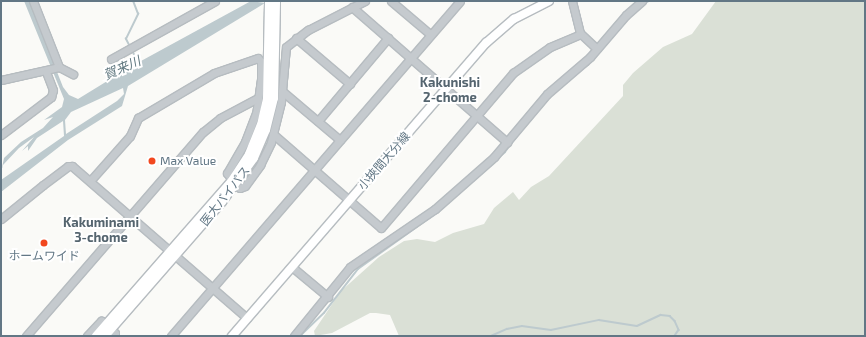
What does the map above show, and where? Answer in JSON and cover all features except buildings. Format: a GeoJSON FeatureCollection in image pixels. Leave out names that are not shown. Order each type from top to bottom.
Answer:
{"type":"FeatureCollection","features":[{"type":"Feature","properties":{"kind":"main road"},"geometry":{"type":"LineString","coordinates":[[235,179],[254,144],[265,107],[269,1]]}},
{"type":"Feature","properties":{"kind":"main road","name":"医大バイパス"},"geometry":{"type":"LineString","coordinates":[[105,336],[235,179],[249,166],[262,140],[273,103],[276,1]]}},
{"type":"Feature","properties":{"kind":"main road","name":"小挾間大分線"},"geometry":{"type":"LineString","coordinates":[[232,336],[497,32],[525,12],[548,1]]}},
{"type":"Feature","properties":{"kind":"main road","name":"医大バイパス"},"geometry":{"type":"LineString","coordinates":[[96,336],[111,330]]}},
{"type":"Feature","properties":{"kind":"street"},"geometry":{"type":"LineString","coordinates":[[33,1],[59,67],[73,74]]}},
{"type":"Feature","properties":{"kind":"street"},"geometry":{"type":"LineString","coordinates":[[111,59],[215,1]]}},
{"type":"Feature","properties":{"kind":"street"},"geometry":{"type":"LineString","coordinates":[[90,182],[130,136],[138,118],[214,73],[258,58],[261,66],[256,113],[245,142],[227,173],[244,187],[256,171],[273,134],[282,91],[283,53],[296,38],[365,1]]}},
{"type":"Feature","properties":{"kind":"street"},"geometry":{"type":"LineString","coordinates":[[391,1],[430,35]]}},
{"type":"Feature","properties":{"kind":"street"},"geometry":{"type":"LineString","coordinates":[[170,336],[460,1]]}},
{"type":"Feature","properties":{"kind":"street"},"geometry":{"type":"LineString","coordinates":[[572,1],[580,34],[597,49]]}},
{"type":"Feature","properties":{"kind":"street"},"geometry":{"type":"LineString","coordinates":[[294,336],[328,297],[350,267],[435,209],[494,157],[547,94],[597,49],[626,15],[642,1]]}},
{"type":"Feature","properties":{"kind":"street"},"geometry":{"type":"LineString","coordinates":[[352,7],[507,142]]}},
{"type":"Feature","properties":{"kind":"street"},"geometry":{"type":"LineString","coordinates":[[273,134],[381,228],[477,115],[526,62],[550,47],[580,34]]}},
{"type":"Feature","properties":{"kind":"street"},"geometry":{"type":"LineString","coordinates":[[296,38],[350,84]]}},
{"type":"Feature","properties":{"kind":"street"},"geometry":{"type":"LineString","coordinates":[[318,121],[388,38]]}},
{"type":"Feature","properties":{"kind":"street"},"geometry":{"type":"LineString","coordinates":[[1,80],[46,72],[59,67]]}},
{"type":"Feature","properties":{"kind":"street"},"geometry":{"type":"LineString","coordinates":[[1,135],[51,97],[53,90],[46,72]]}},
{"type":"Feature","properties":{"kind":"street"},"geometry":{"type":"LineString","coordinates":[[282,91],[340,140]]}},
{"type":"Feature","properties":{"kind":"street"},"geometry":{"type":"LineString","coordinates":[[26,336],[203,132],[220,118],[258,98]]}},
{"type":"Feature","properties":{"kind":"street"},"geometry":{"type":"LineString","coordinates":[[1,219],[68,166],[72,166],[247,318]]}},
{"type":"Feature","properties":{"kind":"street"},"geometry":{"type":"LineString","coordinates":[[292,267],[328,297]]}},
{"type":"Feature","properties":{"kind":"street"},"geometry":{"type":"LineString","coordinates":[[87,336],[100,322],[111,330]]}},
{"type":"Feature","properties":{"kind":"shaded area"},"geometry":{"type":"Polygon","coordinates":[[[24,1],[29,1],[63,87],[69,95],[78,99],[135,64],[137,58],[141,61],[251,1],[265,3],[128,86],[122,106],[68,140],[1,192],[1,180],[64,136],[63,121],[37,138],[28,151],[28,146],[22,151],[34,137],[19,148],[3,165],[1,172],[4,158],[21,142],[43,128],[53,117],[44,120],[62,107],[64,99],[24,1]],[[123,88],[71,112],[65,120],[66,134],[117,101],[124,94],[123,88]]]}},
{"type":"Feature","properties":{"kind":"shaded area"},"geometry":{"type":"Polygon","coordinates":[[[716,1],[865,1],[865,336],[399,336],[390,315],[370,313],[332,333],[315,336],[314,331],[341,291],[379,257],[404,241],[417,239],[435,242],[453,233],[484,224],[494,208],[513,192],[519,200],[531,187],[549,176],[623,96],[623,85],[633,73],[663,47],[692,34],[716,1]]]}},
{"type":"Feature","properties":{"kind":"waterway"},"geometry":{"type":"LineString","coordinates":[[130,47],[126,39],[138,14],[133,1]]}},
{"type":"Feature","properties":{"kind":"waterway"},"geometry":{"type":"LineString","coordinates":[[640,7],[649,1]]}},
{"type":"Feature","properties":{"kind":"waterway"},"geometry":{"type":"LineString","coordinates":[[577,73],[588,65],[630,16]]}},
{"type":"Feature","properties":{"kind":"waterway","name":"賀来川"},"geometry":{"type":"LineString","coordinates":[[132,50],[137,59]]}},
{"type":"Feature","properties":{"kind":"waterway"},"geometry":{"type":"LineString","coordinates":[[485,169],[505,152],[527,123]]}},
{"type":"Feature","properties":{"kind":"waterway"},"geometry":{"type":"LineString","coordinates":[[300,336],[324,313],[358,269],[435,214],[457,194]]}},
{"type":"Feature","properties":{"kind":"waterway"},"geometry":{"type":"LineString","coordinates":[[491,336],[507,329],[522,326],[551,330],[599,320],[637,326],[661,315],[670,316],[675,321],[679,330],[675,336]]}},
{"type":"Feature","properties":{"kind":"place","name":"Max Value"},"geometry":{"type":"Point","coordinates":[152,161]}},
{"type":"Feature","properties":{"kind":"place","name":"ホームワイド"},"geometry":{"type":"Point","coordinates":[44,243]}},
{"type":"Feature","properties":{"kind":"district","name":"Kakunishi 2-chome"},"geometry":{"type":"Point","coordinates":[450,90]}},
{"type":"Feature","properties":{"kind":"district","name":"Kakuminami 3-chome"},"geometry":{"type":"Point","coordinates":[101,230]}}]}
